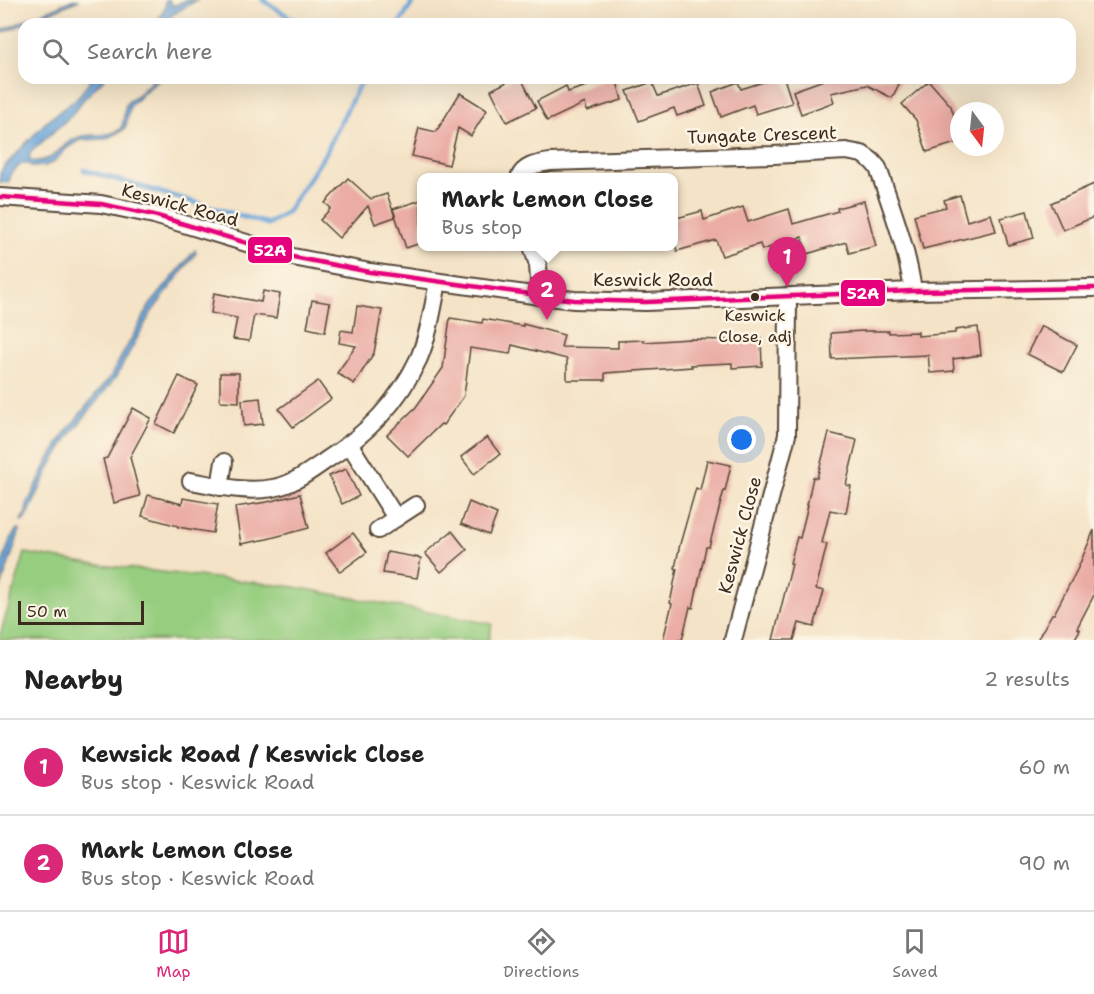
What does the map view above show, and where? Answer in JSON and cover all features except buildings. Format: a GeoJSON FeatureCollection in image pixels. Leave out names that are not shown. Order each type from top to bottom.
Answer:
{"type":"FeatureCollection","features":[{"type":"Feature","properties":{"kind":"street","name":"Tungate Crescent"},"geometry":{"type":"LineString","coordinates":[[521,173],[534,164],[550,162],[846,151],[862,154],[878,168],[902,236],[913,291]]}},
{"type":"Feature","properties":{"kind":"street","name":"Keswick Road"},"geometry":{"type":"LineString","coordinates":[[3,197],[101,204],[154,215],[293,257],[369,272],[574,300],[646,302],[913,291],[1094,288]]}},
{"type":"Feature","properties":{"kind":"street"},"geometry":{"type":"LineString","coordinates":[[533,251],[540,296]]}},
{"type":"Feature","properties":{"kind":"street"},"geometry":{"type":"LineString","coordinates":[[191,481],[252,490],[274,488],[298,479],[350,445],[390,406],[420,356],[438,282]]}},
{"type":"Feature","properties":{"kind":"street","name":"Keswick Close"},"geometry":{"type":"LineString","coordinates":[[733,640],[787,435],[788,297]]}},
{"type":"Feature","properties":{"kind":"street"},"geometry":{"type":"LineString","coordinates":[[350,445],[396,518]]}},
{"type":"Feature","properties":{"kind":"street"},"geometry":{"type":"LineString","coordinates":[[220,487],[224,462]]}},
{"type":"Feature","properties":{"kind":"street"},"geometry":{"type":"LineString","coordinates":[[378,530],[416,505]]}},
{"type":"Feature","properties":{"kind":"green space"},"geometry":{"type":"Polygon","coordinates":[[[25,553],[91,564],[295,587],[492,624],[489,640],[0,640],[25,553]]]}},
{"type":"Feature","properties":{"kind":"water"},"geometry":{"type":"Polygon","coordinates":[[[72,0],[79,0],[37,18],[30,18],[72,0]]]}},
{"type":"Feature","properties":{"kind":"water"},"geometry":{"type":"Polygon","coordinates":[[[165,0],[170,0],[171,5],[176,5],[186,0],[197,0],[170,18],[159,18],[165,8],[165,0]]]}},
{"type":"Feature","properties":{"kind":"water"},"geometry":{"type":"Polygon","coordinates":[[[18,23],[18,26],[0,34],[0,31],[18,23]]]}},
{"type":"Feature","properties":{"kind":"water"},"geometry":{"type":"Polygon","coordinates":[[[88,84],[99,84],[72,115],[31,152],[29,157],[31,161],[40,161],[53,156],[79,137],[116,132],[122,126],[128,102],[149,84],[153,84],[130,106],[126,126],[122,131],[106,139],[80,140],[67,148],[54,162],[45,166],[33,167],[26,163],[21,164],[12,173],[8,183],[0,182],[3,168],[44,124],[82,92],[88,84]]]}},
{"type":"Feature","properties":{"kind":"water"},"geometry":{"type":"Polygon","coordinates":[[[195,250],[196,253],[151,313],[116,377],[67,439],[50,467],[28,515],[23,521],[21,520],[48,461],[64,434],[110,377],[150,305],[195,250]]]}},
{"type":"Feature","properties":{"kind":"water"},"geometry":{"type":"Polygon","coordinates":[[[17,529],[20,530],[0,590],[0,571],[10,540],[17,529]]]}},
{"type":"Feature","properties":{"kind":"waterway"},"geometry":{"type":"LineString","coordinates":[[263,0],[291,18]]}},
{"type":"Feature","properties":{"kind":"waterway"},"geometry":{"type":"LineString","coordinates":[[403,18],[414,0]]}},
{"type":"Feature","properties":{"kind":"waterway"},"geometry":{"type":"LineString","coordinates":[[84,170],[268,224],[287,212],[325,154],[360,84]]}},
{"type":"Feature","properties":{"kind":"transit line","name":"52A"},"geometry":{"type":"LineString","coordinates":[[0,197],[101,204],[154,215],[293,257],[370,272],[574,300],[646,302],[913,291],[1094,288]]}},
{"type":"Feature","properties":{"kind":"place","name":"Kewsick Road / Keswick Close"},"geometry":{"type":"Point","coordinates":[787,287]}},
{"type":"Feature","properties":{"kind":"place","name":"Keswick Close, adj"},"geometry":{"type":"Point","coordinates":[755,297]}},
{"type":"Feature","properties":{"kind":"place","name":"Mark Lemon Close"},"geometry":{"type":"Point","coordinates":[547,320]}}]}
